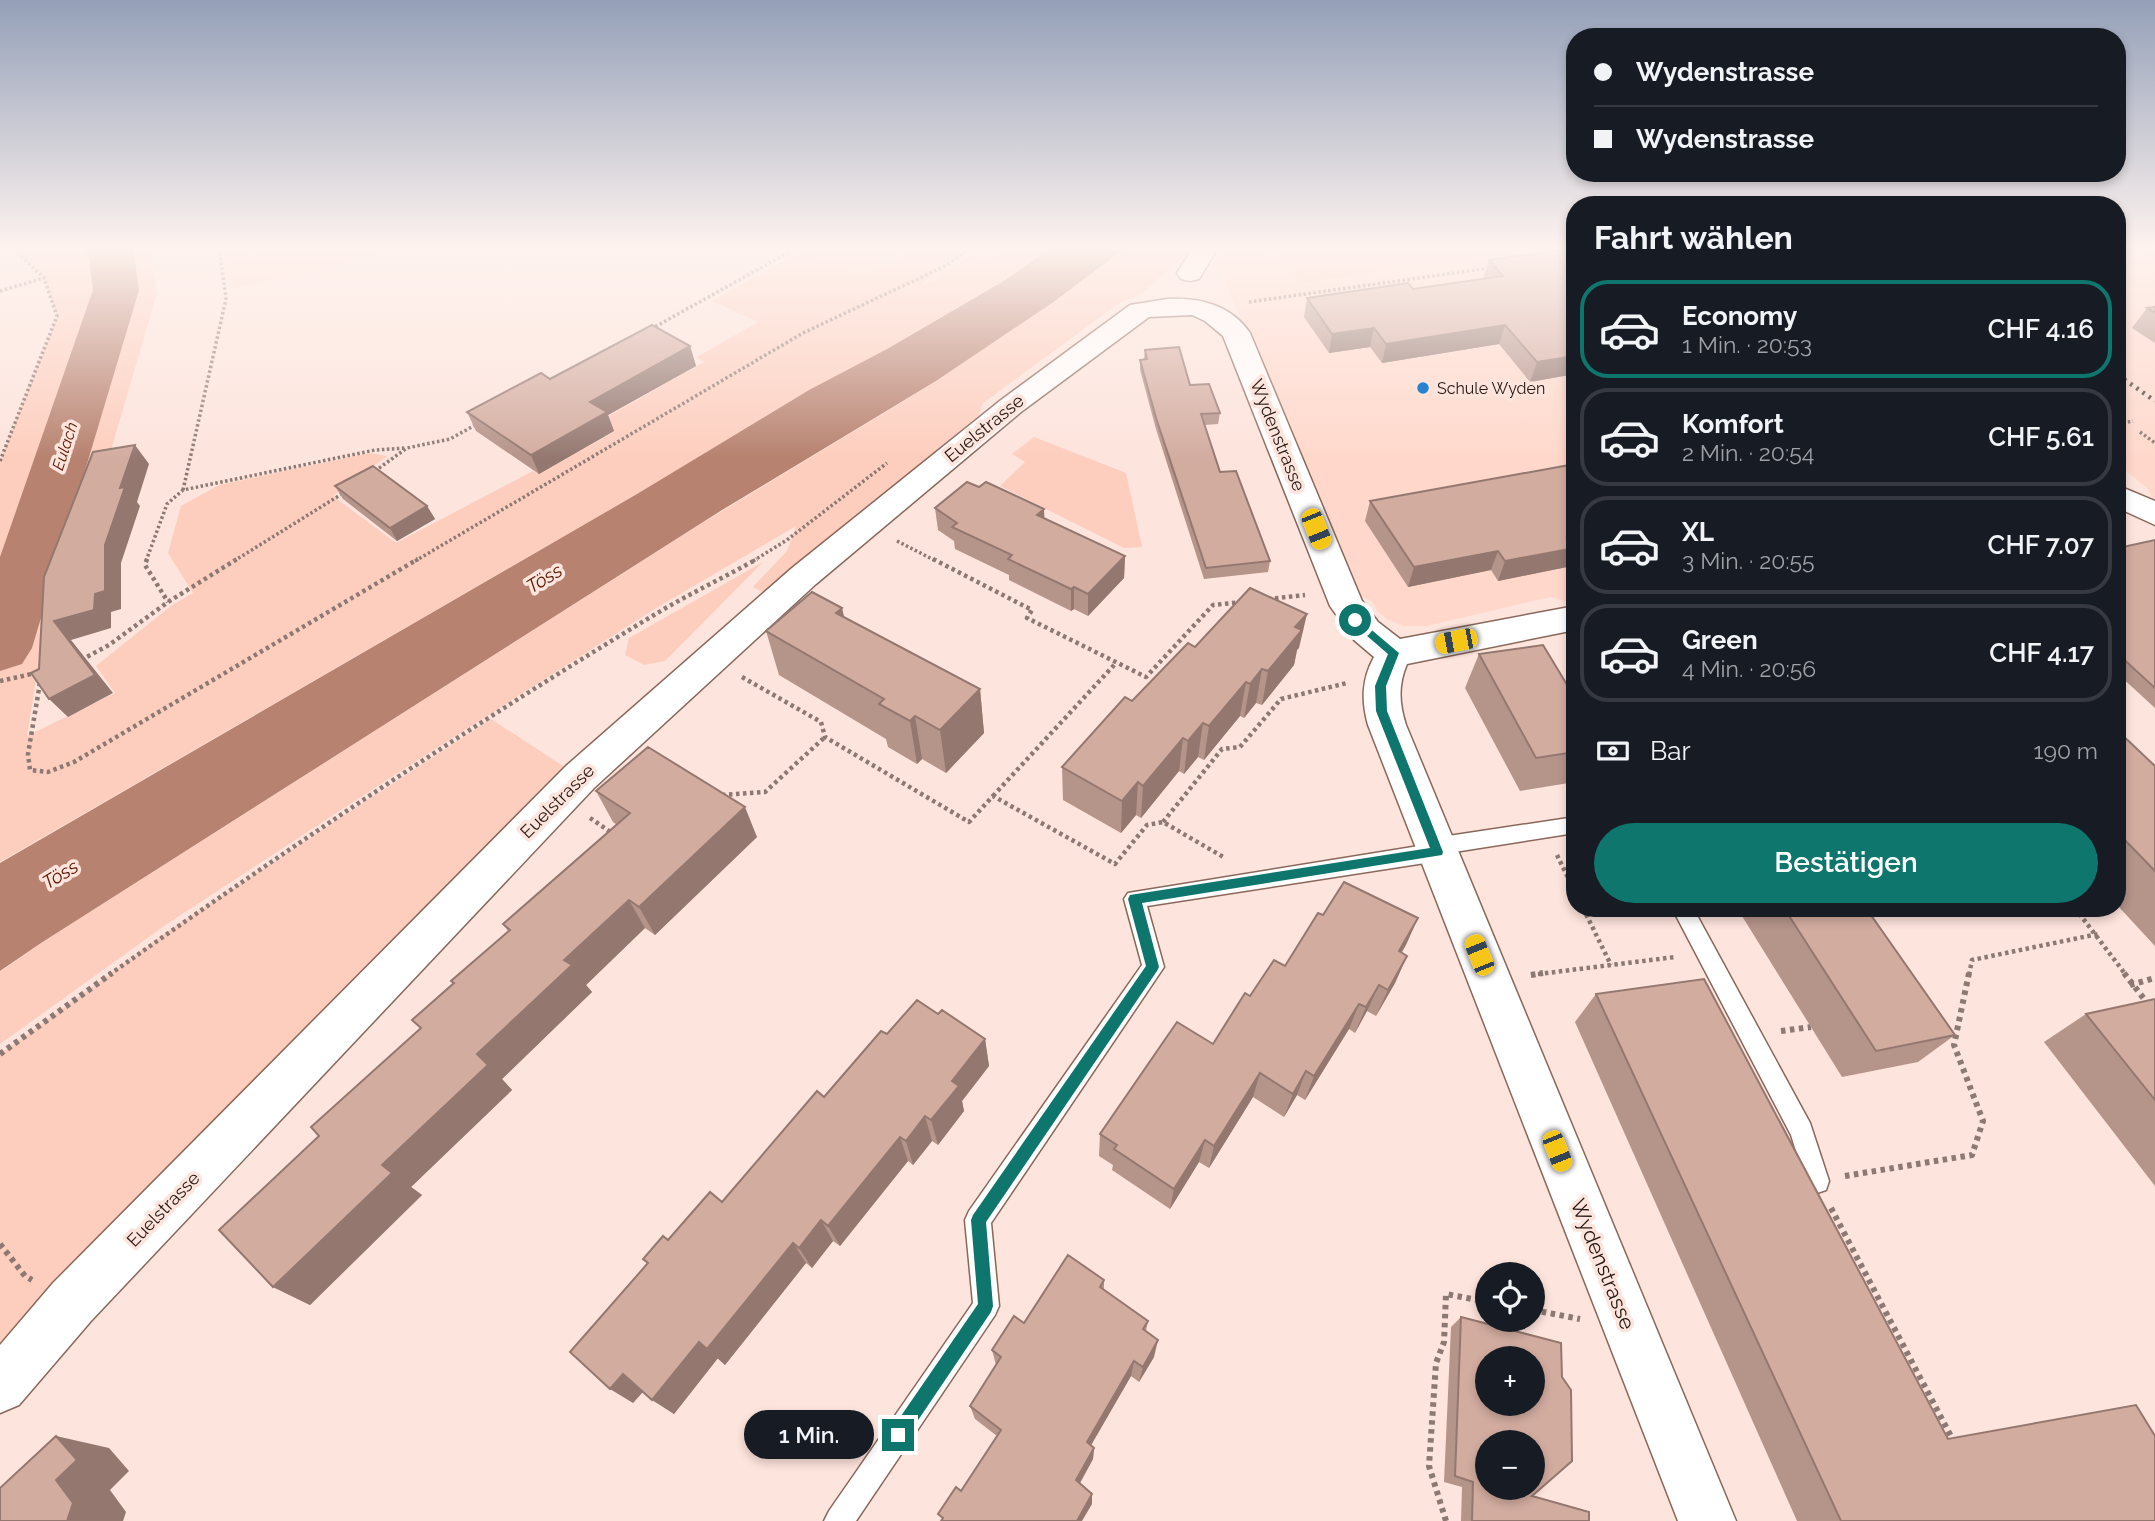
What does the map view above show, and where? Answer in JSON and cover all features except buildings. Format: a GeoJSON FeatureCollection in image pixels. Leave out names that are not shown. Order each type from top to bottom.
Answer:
{"type":"FeatureCollection","features":[{"type":"Feature","properties":{"kind":"street","name":"Euelstrasse"},"geometry":{"type":"LineString","coordinates":[[0,1386],[72,1303],[559,797],[711,659],[865,525],[1011,406],[1132,317]]}},
{"type":"Feature","properties":{"kind":"street","name":"Wydenstrasse"},"geometry":{"type":"LineString","coordinates":[[1223,318],[1236,333],[1347,606],[1366,631],[1394,653],[1381,686],[1382,711],[1707,1521]]}},
{"type":"Feature","properties":{"kind":"street"},"geometry":{"type":"LineString","coordinates":[[2126,498],[2155,514]]}},
{"type":"Feature","properties":{"kind":"street"},"geometry":{"type":"LineString","coordinates":[[1394,653],[1566,620]]}},
{"type":"Feature","properties":{"kind":"lane"},"geometry":{"type":"LineString","coordinates":[[839,1521],[986,1306],[978,1220],[1153,967],[1135,899],[1566,826]]}},
{"type":"Feature","properties":{"kind":"lane"},"geometry":{"type":"LineString","coordinates":[[1687,917],[1802,1131],[1817,1181]]}},
{"type":"Feature","properties":{"kind":"path"},"geometry":{"type":"LineString","coordinates":[[0,461],[57,317]]}},
{"type":"Feature","properties":{"kind":"path"},"geometry":{"type":"LineString","coordinates":[[183,490],[222,317]]}},
{"type":"Feature","properties":{"kind":"path"},"geometry":{"type":"LineString","coordinates":[[643,333],[672,317]]}},
{"type":"Feature","properties":{"kind":"path"},"geometry":{"type":"LineString","coordinates":[[0,681],[42,672],[27,754],[30,769],[48,772],[74,762],[803,332],[835,317]]}},
{"type":"Feature","properties":{"kind":"path"},"geometry":{"type":"LineString","coordinates":[[168,602],[145,565],[167,504],[183,490],[375,450],[407,448],[450,439],[486,419]]}},
{"type":"Feature","properties":{"kind":"path"},"geometry":{"type":"LineString","coordinates":[[2126,422],[2133,421]]}},
{"type":"Feature","properties":{"kind":"path"},"geometry":{"type":"LineString","coordinates":[[2147,431],[2140,432],[2155,443]]}},
{"type":"Feature","properties":{"kind":"path"},"geometry":{"type":"LineString","coordinates":[[368,476],[407,448]]}},
{"type":"Feature","properties":{"kind":"path"},"geometry":{"type":"LineString","coordinates":[[0,1054],[170,930],[491,719],[657,614],[795,535],[822,510],[888,463]]}},
{"type":"Feature","properties":{"kind":"path"},"geometry":{"type":"LineString","coordinates":[[80,660],[109,645],[168,602],[349,490]]}},
{"type":"Feature","properties":{"kind":"path"},"geometry":{"type":"LineString","coordinates":[[865,525],[1032,610],[1027,618],[1146,677],[1213,605],[1254,600]]}},
{"type":"Feature","properties":{"kind":"path"},"geometry":{"type":"LineString","coordinates":[[1268,599],[1309,594]]}},
{"type":"Feature","properties":{"kind":"path"},"geometry":{"type":"LineString","coordinates":[[711,659],[821,722],[825,737],[969,822],[1116,663]]}},
{"type":"Feature","properties":{"kind":"path"},"geometry":{"type":"LineString","coordinates":[[993,796],[1115,864],[1147,825],[1163,822],[1222,749],[1240,747],[1280,699],[1348,683]]}},
{"type":"Feature","properties":{"kind":"path"},"geometry":{"type":"LineString","coordinates":[[716,795],[765,792],[825,737]]}},
{"type":"Feature","properties":{"kind":"path"},"geometry":{"type":"LineString","coordinates":[[559,797],[617,836]]}},
{"type":"Feature","properties":{"kind":"path"},"geometry":{"type":"LineString","coordinates":[[1163,822],[1226,859],[1236,860]]}},
{"type":"Feature","properties":{"kind":"path"},"geometry":{"type":"LineString","coordinates":[[1544,829],[1566,874]]}},
{"type":"Feature","properties":{"kind":"path"},"geometry":{"type":"LineString","coordinates":[[1587,917],[1611,965]]}},
{"type":"Feature","properties":{"kind":"path"},"geometry":{"type":"LineString","coordinates":[[2083,917],[2098,934],[2130,985],[2155,1013]]}},
{"type":"Feature","properties":{"kind":"path"},"geometry":{"type":"LineString","coordinates":[[1954,1442],[1817,1181],[1972,1154],[1983,1121],[1954,1045],[1972,960],[2098,934]]}},
{"type":"Feature","properties":{"kind":"path"},"geometry":{"type":"LineString","coordinates":[[1522,976],[1707,953]]}},
{"type":"Feature","properties":{"kind":"path"},"geometry":{"type":"LineString","coordinates":[[2130,985],[2155,978]]}},
{"type":"Feature","properties":{"kind":"path"},"geometry":{"type":"LineString","coordinates":[[1836,1240],[1847,1238]]}},
{"type":"Feature","properties":{"kind":"path"},"geometry":{"type":"LineString","coordinates":[[1446,1521],[1429,1466],[1436,1363],[1444,1342],[1446,1294],[1475,1300]]}},
{"type":"Feature","properties":{"kind":"path"},"geometry":{"type":"LineString","coordinates":[[1545,1312],[1595,1321]]}},
{"type":"Feature","properties":{"kind":"path"},"geometry":{"type":"LineString","coordinates":[[1899,1362],[1911,1360]]}},
{"type":"Feature","properties":{"kind":"shaded area"},"geometry":{"type":"Polygon","coordinates":[[[57,317],[150,317],[111,450],[49,599],[27,736],[115,693],[96,666],[171,606],[193,593],[168,553],[181,506],[219,485],[370,453],[387,456],[333,496],[396,543],[533,471],[539,474],[614,432],[600,421],[704,362],[697,357],[758,322],[747,317],[941,317],[809,390],[637,494],[0,862],[0,461],[57,317]]]}},
{"type":"Feature","properties":{"kind":"shaded area"},"geometry":{"type":"Polygon","coordinates":[[[1028,317],[1101,317],[983,403],[979,415],[764,593],[753,587],[787,551],[796,526],[653,610],[382,783],[167,924],[0,1044],[0,972],[41,943],[699,525],[937,381],[1028,317]]]}},
{"type":"Feature","properties":{"kind":"shaded area","name":"Schule Wyden"},"geometry":{"type":"Polygon","coordinates":[[[1240,317],[1566,317],[1566,601],[1551,597],[1426,626],[1404,626],[1388,620],[1377,611],[1372,601],[1357,595],[1240,317]]]}},
{"type":"Feature","properties":{"kind":"shaded area"},"geometry":{"type":"Polygon","coordinates":[[[2126,317],[2155,317],[2155,502],[2147,488],[2126,471],[2126,317]]]}},
{"type":"Feature","properties":{"kind":"shaded area"},"geometry":{"type":"Polygon","coordinates":[[[1034,437],[1126,473],[1142,547],[1124,548],[1000,486],[1025,462],[1012,454],[1034,437]]]}},
{"type":"Feature","properties":{"kind":"shaded area"},"geometry":{"type":"Polygon","coordinates":[[[763,562],[665,661],[644,665],[625,655],[629,638],[763,562]]]}},
{"type":"Feature","properties":{"kind":"shaded area"},"geometry":{"type":"Polygon","coordinates":[[[491,719],[580,777],[0,1386],[0,1054],[170,930],[491,719]]]}},
{"type":"Feature","properties":{"kind":"water","name":"Töss"},"geometry":{"type":"Polygon","coordinates":[[[942,317],[1031,317],[936,381],[722,510],[0,971],[0,863],[637,494],[809,390],[942,317]]]}},
{"type":"Feature","properties":{"kind":"waterway","name":"Eulach"},"geometry":{"type":"LineString","coordinates":[[0,648],[107,317]]}},
{"type":"Feature","properties":{"kind":"railway"},"geometry":{"type":"LineString","coordinates":[[2126,381],[2155,401]]}},
{"type":"Feature","properties":{"kind":"place","name":"Schule Wyden"},"geometry":{"type":"Point","coordinates":[1423,388]}},
{"type":"Feature","properties":{"kind":"route"},"geometry":{"type":"LineString","coordinates":[[898,1435],[986,1306],[978,1220],[1153,967],[1135,899],[1437,852],[1382,711],[1381,686],[1394,653],[1355,620]]}}]}
